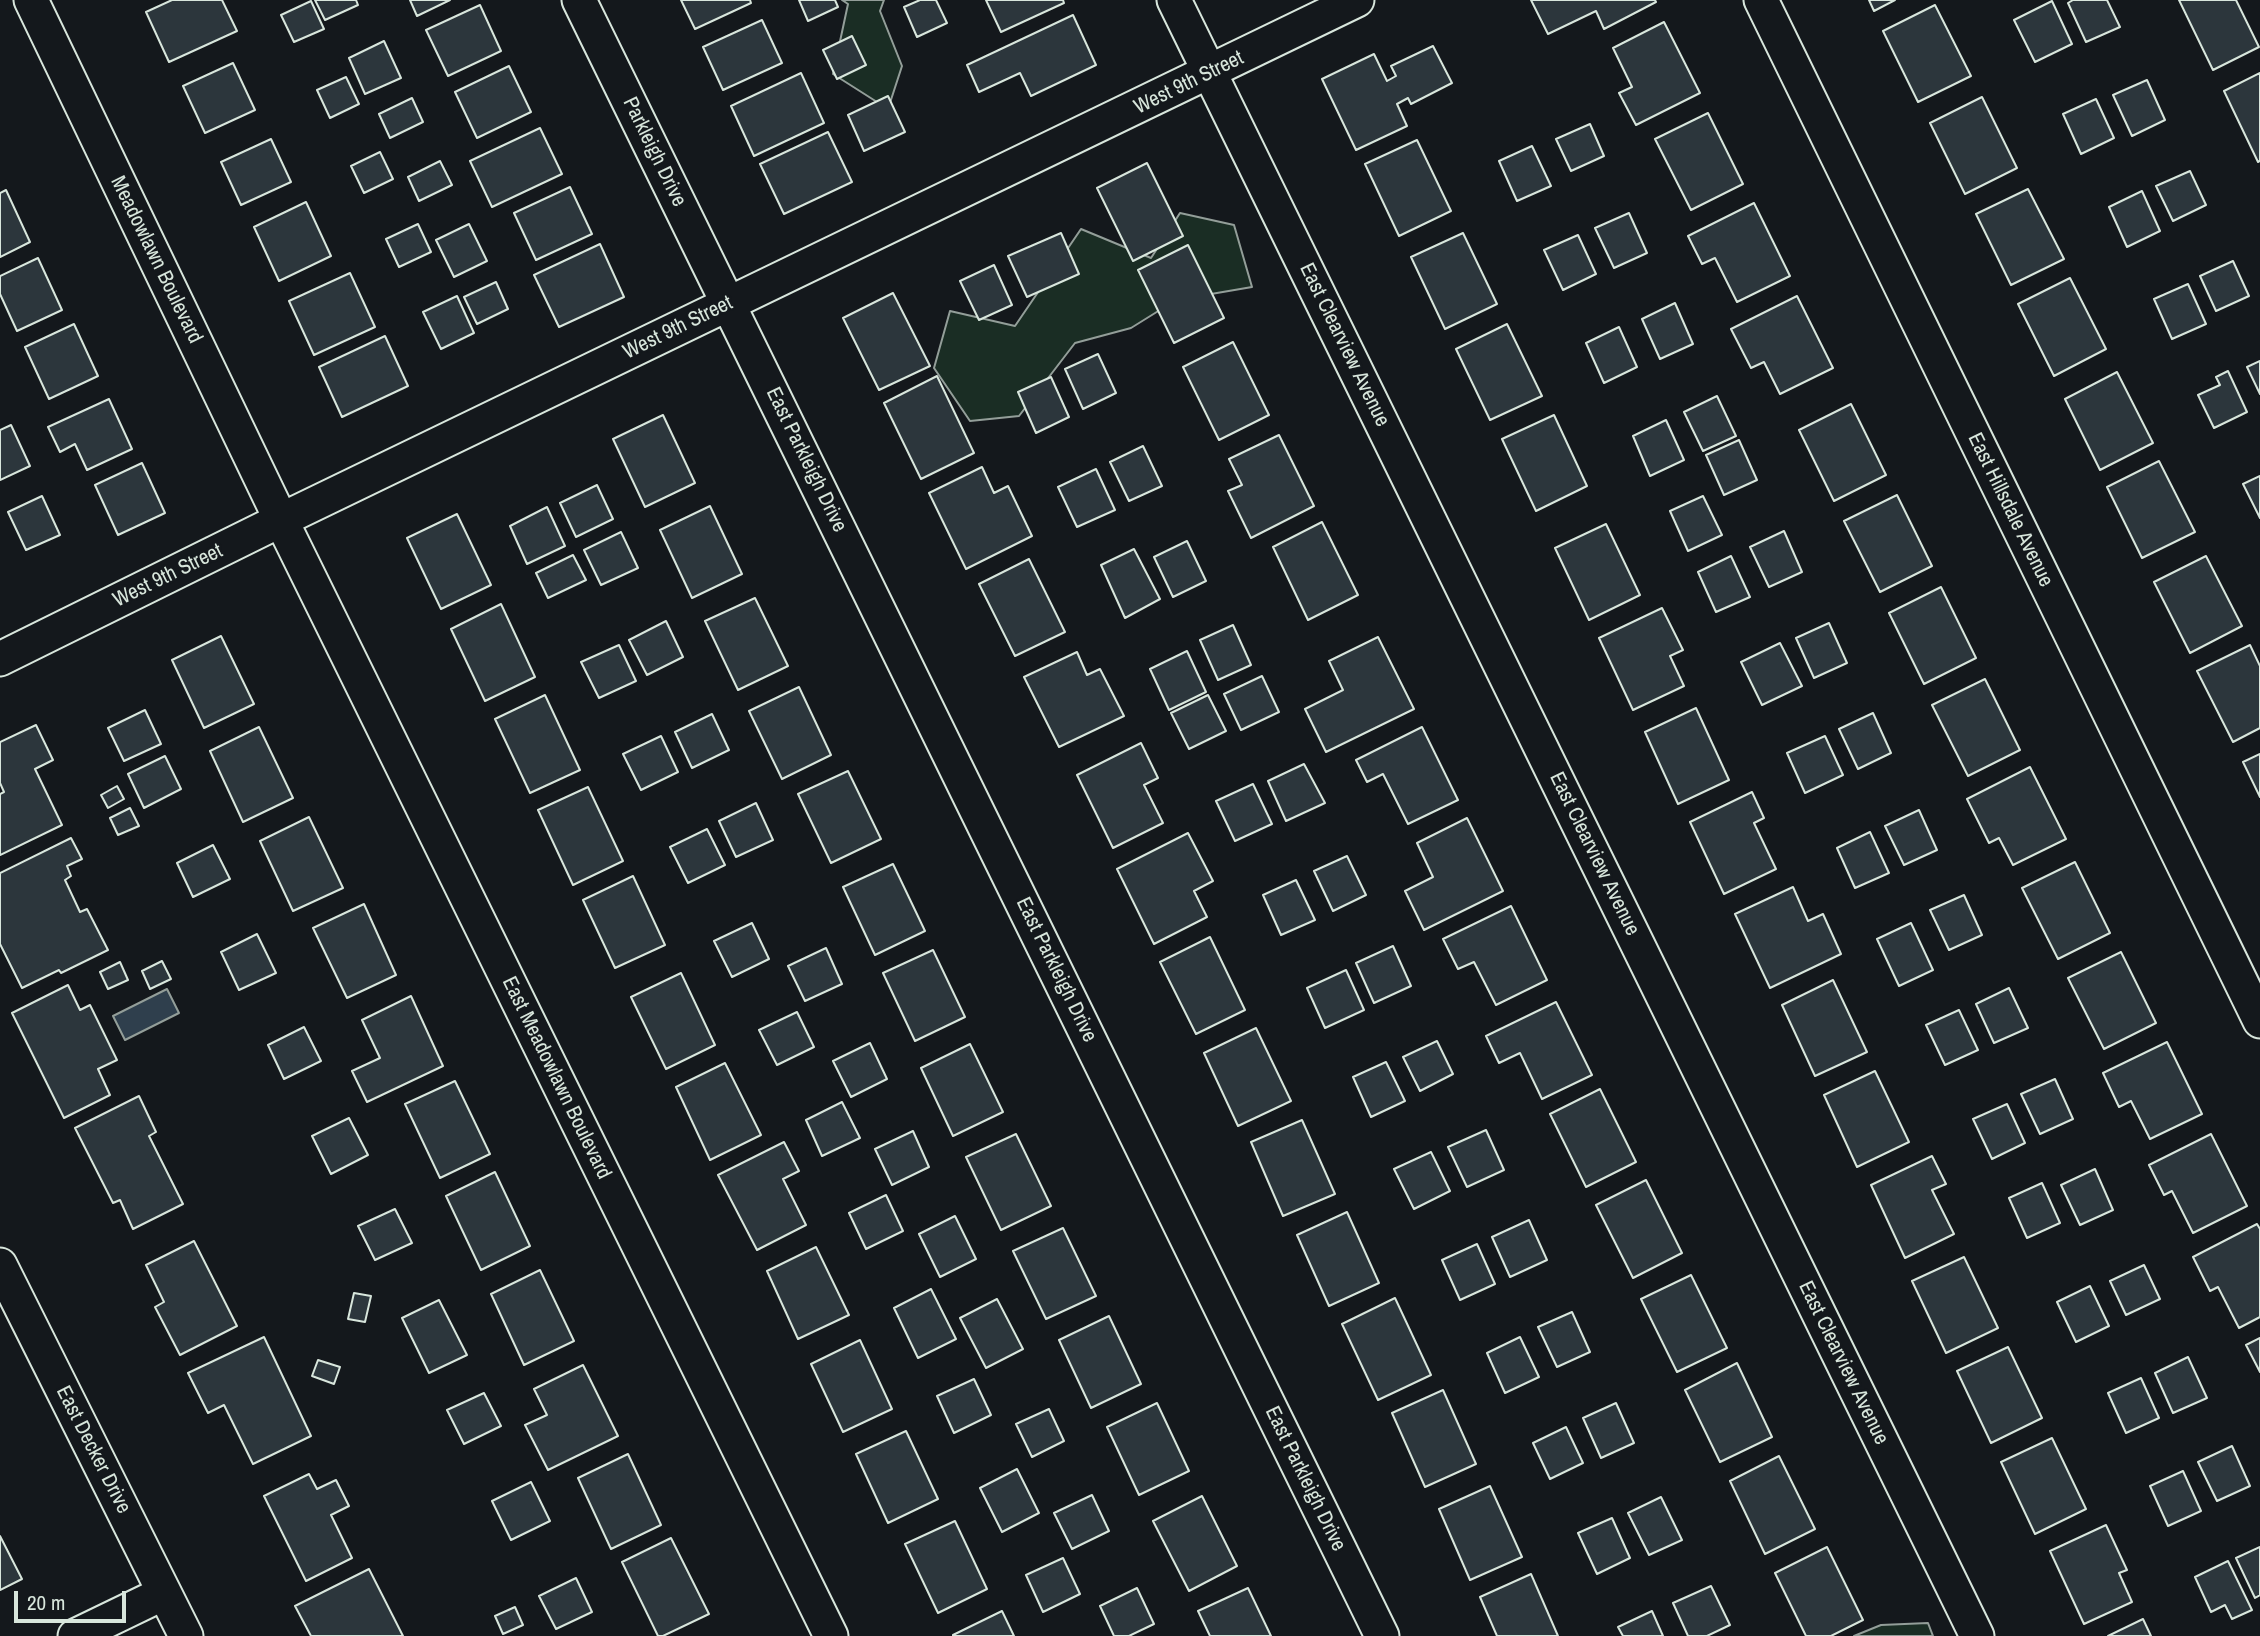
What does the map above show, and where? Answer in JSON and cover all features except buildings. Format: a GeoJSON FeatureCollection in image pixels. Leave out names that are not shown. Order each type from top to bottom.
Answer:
{"type":"FeatureCollection","features":[{"type":"Feature","properties":{"kind":"street","name":"Meadowlawn Boulevard"},"geometry":{"type":"LineString","coordinates":[[31,0],[281,520]]}},
{"type":"Feature","properties":{"kind":"street","name":"Parkleigh Drive"},"geometry":{"type":"LineString","coordinates":[[579,0],[729,303]]}},
{"type":"Feature","properties":{"kind":"street","name":"East Clearview Avenue"},"geometry":{"type":"LineString","coordinates":[[1174,0],[1977,1636]]}},
{"type":"Feature","properties":{"kind":"street","name":"West 9th Street"},"geometry":{"type":"LineString","coordinates":[[0,659],[281,520],[1357,0]]}},
{"type":"Feature","properties":{"kind":"street","name":"East Hillsdale Avenue"},"geometry":{"type":"LineString","coordinates":[[1761,0],[2260,1021]]}},
{"type":"Feature","properties":{"kind":"street","name":"East Parkleigh Drive"},"geometry":{"type":"LineString","coordinates":[[729,303],[1382,1636]]}},
{"type":"Feature","properties":{"kind":"street","name":"East Meadowlawn Boulevard"},"geometry":{"type":"LineString","coordinates":[[281,520],[831,1636]]}},
{"type":"Feature","properties":{"kind":"street","name":"East Decker Drive"},"geometry":{"type":"LineString","coordinates":[[0,1265],[186,1636]]}},
{"type":"Feature","properties":{"kind":"street"},"geometry":{"type":"LineString","coordinates":[[75,1636],[164,1593]]}},
{"type":"Feature","properties":{"kind":"green space"},"geometry":{"type":"Polygon","coordinates":[[[842,0],[884,0],[880,11],[902,66],[888,109],[833,74],[848,4],[842,0]]]}},
{"type":"Feature","properties":{"kind":"green space"},"geometry":{"type":"Polygon","coordinates":[[[1180,213],[1234,225],[1252,287],[1176,300],[1131,328],[1075,343],[1019,416],[970,421],[934,368],[950,311],[1015,326],[1081,229],[1151,258],[1180,213]]]}},
{"type":"Feature","properties":{"kind":"green space"},"geometry":{"type":"Polygon","coordinates":[[[1928,1623],[1933,1636],[1854,1636],[1881,1625],[1928,1623]]]}},
{"type":"Feature","properties":{"kind":"water"},"geometry":{"type":"Polygon","coordinates":[[[167,989],[179,1013],[125,1040],[113,1016],[167,989]]]}}]}
